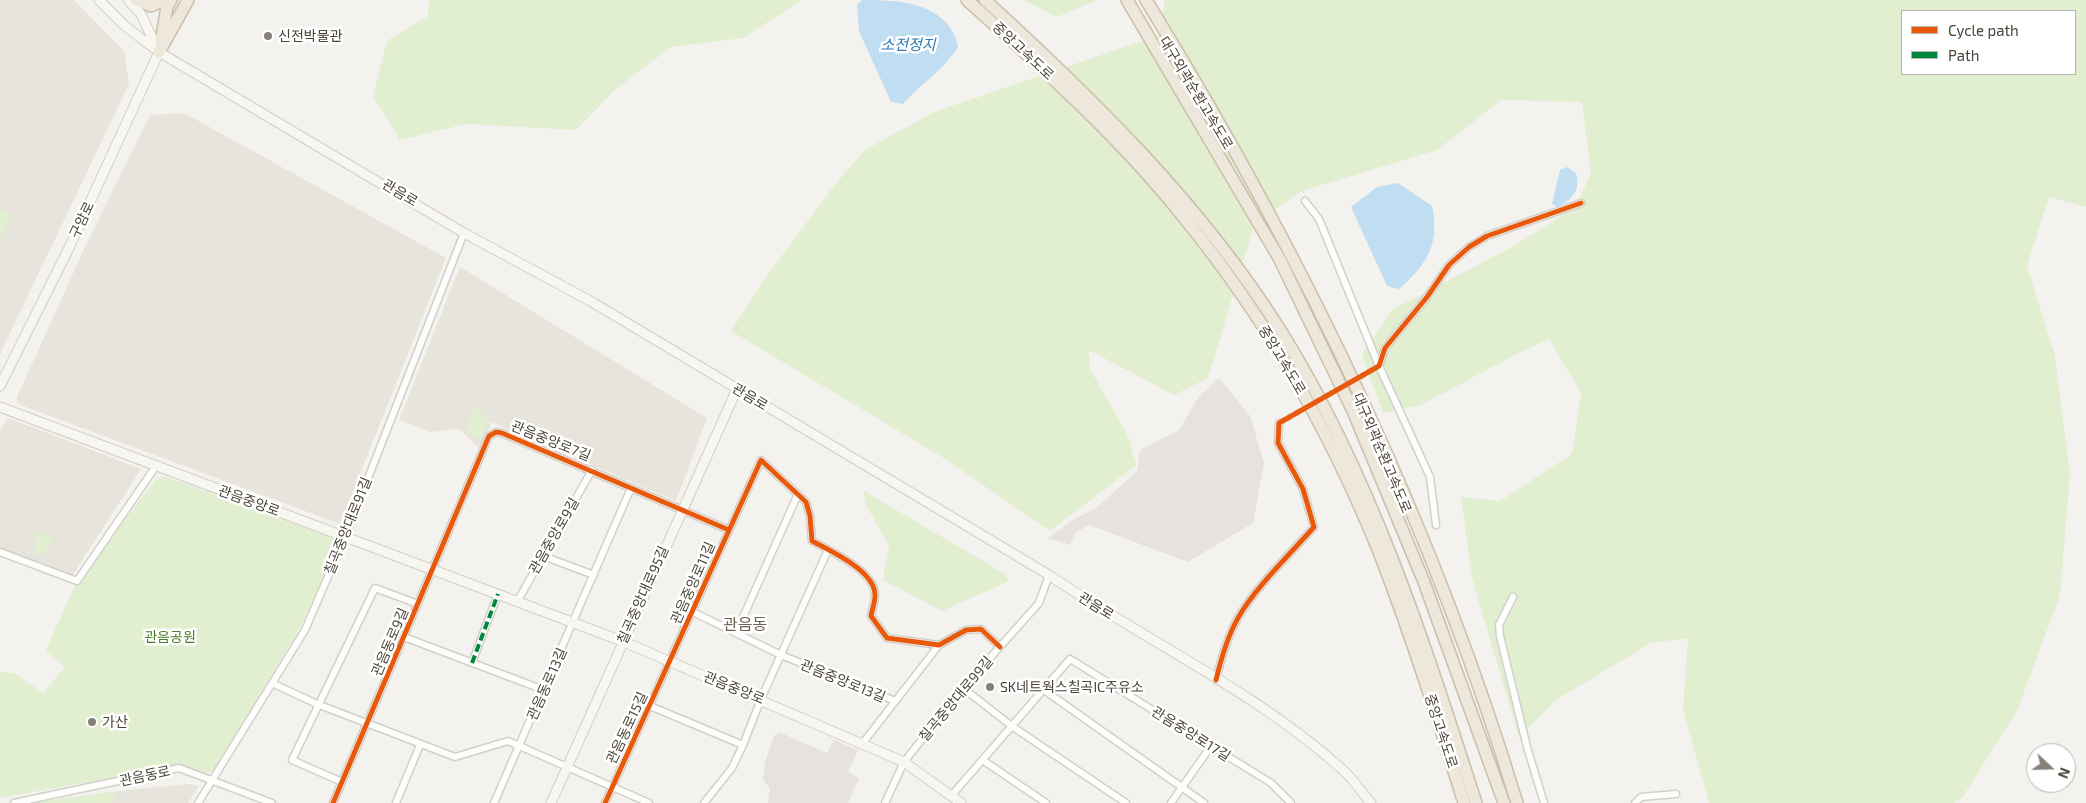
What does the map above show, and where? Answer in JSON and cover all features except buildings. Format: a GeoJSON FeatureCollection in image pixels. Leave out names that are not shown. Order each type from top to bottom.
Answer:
{"type":"FeatureCollection","features":[{"type":"Feature","properties":{"kind":"highway"},"geometry":{"type":"LineString","coordinates":[[136,0],[151,6],[163,0]]}},
{"type":"Feature","properties":{"kind":"highway"},"geometry":{"type":"LineString","coordinates":[[159,52],[167,7],[171,0]]}},
{"type":"Feature","properties":{"kind":"highway"},"geometry":{"type":"LineString","coordinates":[[159,52],[188,0]]}},
{"type":"Feature","properties":{"kind":"highway","name":"중앙고속도로"},"geometry":{"type":"LineString","coordinates":[[967,0],[1124,148],[1185,218],[1242,295],[1276,347],[1317,418],[1376,546],[1422,670],[1464,803]]}},
{"type":"Feature","properties":{"kind":"highway","name":"중앙고속도로"},"geometry":{"type":"LineString","coordinates":[[985,0],[1047,57],[1131,140],[1192,211],[1239,271],[1281,332],[1329,415],[1387,541],[1433,668],[1476,803]]}},
{"type":"Feature","properties":{"kind":"highway","name":"대구외곽순환고속도로"},"geometry":{"type":"LineString","coordinates":[[1127,0],[1279,258],[1353,411],[1427,590],[1504,803]]}},
{"type":"Feature","properties":{"kind":"highway","name":"대구외곽순환고속도로"},"geometry":{"type":"LineString","coordinates":[[1146,0],[1229,137],[1286,244],[1398,478],[1466,652],[1517,803]]}},
{"type":"Feature","properties":{"kind":"main road","name":"관음로"},"geometry":{"type":"LineString","coordinates":[[98,0],[125,26],[159,52],[464,233],[592,302],[1049,575],[1088,602],[1264,709],[1345,772],[1371,803]]}},
{"type":"Feature","properties":{"kind":"main road"},"geometry":{"type":"LineString","coordinates":[[128,0],[142,14],[159,52]]}},
{"type":"Feature","properties":{"kind":"main road","name":"구암로"},"geometry":{"type":"LineString","coordinates":[[0,386],[68,250],[159,52]]}},
{"type":"Feature","properties":{"kind":"main road","name":"칠곡중앙대로95길"},"geometry":{"type":"LineString","coordinates":[[551,803],[622,641],[737,389]]}},
{"type":"Feature","properties":{"kind":"main road","name":"관음중앙로"},"geometry":{"type":"LineString","coordinates":[[0,407],[622,641],[761,699],[904,762],[961,803]]}},
{"type":"Feature","properties":{"kind":"street"},"geometry":{"type":"LineString","coordinates":[[1306,200],[1322,227],[1379,366],[1430,477],[1436,525]]}},
{"type":"Feature","properties":{"kind":"street"},"geometry":{"type":"LineString","coordinates":[[1379,366],[1385,348],[1427,297],[1449,264],[1469,247],[1488,236],[1581,203]]}},
{"type":"Feature","properties":{"kind":"street","name":"칠곡중앙대로91길"},"geometry":{"type":"LineString","coordinates":[[198,803],[306,630],[345,537],[464,233]]}},
{"type":"Feature","properties":{"kind":"street"},"geometry":{"type":"LineString","coordinates":[[1216,680],[1223,652],[1238,617],[1265,582],[1314,527],[1303,489],[1278,444],[1279,423]]}},
{"type":"Feature","properties":{"kind":"street","name":"관음중앙로7길"},"geometry":{"type":"LineString","coordinates":[[433,569],[489,436],[496,432],[592,470],[729,530]]}},
{"type":"Feature","properties":{"kind":"street","name":"관음중앙로11길"},"geometry":{"type":"LineString","coordinates":[[671,663],[761,460],[806,502],[810,516],[812,541],[862,571],[876,596],[871,616],[887,638],[939,645]]}},
{"type":"Feature","properties":{"kind":"street"},"geometry":{"type":"LineString","coordinates":[[0,552],[78,581],[156,466]]}},
{"type":"Feature","properties":{"kind":"street","name":"관음중앙로9길"},"geometry":{"type":"LineString","coordinates":[[517,602],[592,470]]}},
{"type":"Feature","properties":{"kind":"street"},"geometry":{"type":"LineString","coordinates":[[543,556],[594,574],[631,488]]}},
{"type":"Feature","properties":{"kind":"street"},"geometry":{"type":"LineString","coordinates":[[736,633],[798,494]]}},
{"type":"Feature","properties":{"kind":"street"},"geometry":{"type":"LineString","coordinates":[[704,803],[732,768],[744,745],[761,699],[828,550]]}},
{"type":"Feature","properties":{"kind":"street","name":"관음동로9길"},"geometry":{"type":"LineString","coordinates":[[333,803],[433,569]]}},
{"type":"Feature","properties":{"kind":"street","name":"관음동로13길"},"geometry":{"type":"LineString","coordinates":[[494,803],[594,574]]}},
{"type":"Feature","properties":{"kind":"street","name":"칠곡중앙대로99길"},"geometry":{"type":"LineString","coordinates":[[885,803],[904,762],[963,688],[1039,603],[1049,575]]}},
{"type":"Feature","properties":{"kind":"street","name":"관음동로9길"},"geometry":{"type":"LineString","coordinates":[[342,782],[292,760],[317,704],[375,588],[418,604]]}},
{"type":"Feature","properties":{"kind":"street"},"geometry":{"type":"LineString","coordinates":[[472,663],[498,594]]}},
{"type":"Feature","properties":{"kind":"street"},"geometry":{"type":"LineString","coordinates":[[1513,597],[1499,625],[1500,636],[1527,747],[1544,803]]}},
{"type":"Feature","properties":{"kind":"street","name":"관음중앙로11길"},"geometry":{"type":"LineString","coordinates":[[693,612],[781,655]]}},
{"type":"Feature","properties":{"kind":"street"},"geometry":{"type":"LineString","coordinates":[[939,645],[966,630],[981,629],[1000,647]]}},
{"type":"Feature","properties":{"kind":"street","name":"관음동로9길"},"geometry":{"type":"LineString","coordinates":[[404,637],[544,690]]}},
{"type":"Feature","properties":{"kind":"street","name":"관음중앙로13길"},"geometry":{"type":"LineString","coordinates":[[781,655],[895,701],[939,645]]}},
{"type":"Feature","properties":{"kind":"street","name":"관음중앙로17길"},"geometry":{"type":"LineString","coordinates":[[951,796],[984,761],[1070,659],[1271,783],[1291,803]]}},
{"type":"Feature","properties":{"kind":"street","name":"관음동로15길"},"geometry":{"type":"LineString","coordinates":[[605,803],[671,663]]}},
{"type":"Feature","properties":{"kind":"street"},"geometry":{"type":"LineString","coordinates":[[274,684],[317,704],[455,757],[508,741],[649,803]]}},
{"type":"Feature","properties":{"kind":"street"},"geometry":{"type":"LineString","coordinates":[[963,688],[1013,727],[1126,803]]}},
{"type":"Feature","properties":{"kind":"street"},"geometry":{"type":"LineString","coordinates":[[1044,690],[1204,803]]}},
{"type":"Feature","properties":{"kind":"street"},"geometry":{"type":"LineString","coordinates":[[862,744],[895,701]]}},
{"type":"Feature","properties":{"kind":"street","name":"관음동로15길"},"geometry":{"type":"LineString","coordinates":[[650,706],[744,745]]}},
{"type":"Feature","properties":{"kind":"street"},"geometry":{"type":"LineString","coordinates":[[396,803],[420,745]]}},
{"type":"Feature","properties":{"kind":"street"},"geometry":{"type":"LineString","coordinates":[[1171,803],[1211,746]]}},
{"type":"Feature","properties":{"kind":"street"},"geometry":{"type":"LineString","coordinates":[[984,761],[1046,803]]}},
{"type":"Feature","properties":{"kind":"street","name":"관음동로"},"geometry":{"type":"LineString","coordinates":[[14,803],[179,768],[272,803]]}},
{"type":"Feature","properties":{"kind":"street"},"geometry":{"type":"LineString","coordinates":[[1635,803],[1641,797],[1676,794]]}},
{"type":"Feature","properties":{"kind":"shaded area"},"geometry":{"type":"Polygon","coordinates":[[[0,0],[74,0],[124,51],[129,84],[0,354],[0,0]]]}},
{"type":"Feature","properties":{"kind":"shaded area"},"geometry":{"type":"Polygon","coordinates":[[[184,113],[446,258],[340,524],[18,404],[17,397],[85,247],[150,115],[184,113]]]}},
{"type":"Feature","properties":{"kind":"shaded area"},"geometry":{"type":"Polygon","coordinates":[[[460,267],[707,418],[676,501],[492,422],[480,449],[459,429],[430,432],[399,420],[460,267]]]}},
{"type":"Feature","properties":{"kind":"shaded area"},"geometry":{"type":"Polygon","coordinates":[[[1219,378],[1250,416],[1264,463],[1253,523],[1188,562],[1089,525],[1075,533],[1070,545],[1048,538],[1074,519],[1095,509],[1137,471],[1140,450],[1179,430],[1198,398],[1219,378]]]}},
{"type":"Feature","properties":{"kind":"shaded area"},"geometry":{"type":"Polygon","coordinates":[[[8,418],[141,469],[72,576],[0,548],[0,430],[8,418]]]}},
{"type":"Feature","properties":{"kind":"shaded area"},"geometry":{"type":"Polygon","coordinates":[[[779,732],[827,753],[834,740],[858,750],[848,772],[859,778],[848,803],[768,803],[770,788],[763,781],[765,762],[774,736],[779,732]]]}},
{"type":"Feature","properties":{"kind":"shaded area"},"geometry":{"type":"Polygon","coordinates":[[[187,784],[199,786],[188,803],[110,803],[117,791],[187,784]]]}},
{"type":"Feature","properties":{"kind":"green space"},"geometry":{"type":"Polygon","coordinates":[[[429,0],[802,0],[743,38],[671,47],[616,89],[576,130],[466,124],[400,140],[373,96],[387,41],[428,16],[429,0]]]}},
{"type":"Feature","properties":{"kind":"green space"},"geometry":{"type":"Polygon","coordinates":[[[1024,0],[1097,0],[1057,17],[1024,0]]]}},
{"type":"Feature","properties":{"kind":"green space"},"geometry":{"type":"Polygon","coordinates":[[[1165,0],[2086,0],[2086,207],[2049,197],[2027,266],[2055,356],[2070,474],[2060,595],[2017,711],[1962,798],[1954,803],[1709,803],[1683,709],[1688,638],[1651,643],[1556,700],[1519,738],[1472,578],[1461,497],[1500,501],[1572,454],[1581,393],[1549,339],[1421,405],[1383,413],[1362,355],[1392,310],[1510,248],[1575,208],[1591,173],[1582,102],[1501,100],[1437,150],[1302,191],[1255,223],[1208,378],[1174,395],[1089,350],[1090,369],[1128,436],[1136,465],[1050,531],[942,457],[731,331],[766,277],[833,187],[865,150],[934,112],[1160,35],[1165,0]]]}},
{"type":"Feature","properties":{"kind":"green space"},"geometry":{"type":"Polygon","coordinates":[[[0,210],[12,215],[0,241],[0,210]]]}},
{"type":"Feature","properties":{"kind":"green space"},"geometry":{"type":"Polygon","coordinates":[[[474,408],[483,412],[489,421],[481,440],[465,432],[474,408]]]}},
{"type":"Feature","properties":{"kind":"green space","name":"관음공원"},"geometry":{"type":"Polygon","coordinates":[[[166,477],[333,538],[337,547],[300,628],[213,771],[206,773],[177,766],[0,798],[0,674],[2,672],[14,673],[43,693],[65,667],[46,650],[77,581],[157,478],[166,477]]]}},
{"type":"Feature","properties":{"kind":"green space"},"geometry":{"type":"Polygon","coordinates":[[[864,491],[1005,574],[1009,581],[942,611],[883,580],[889,546],[865,503],[864,491]]]}},
{"type":"Feature","properties":{"kind":"green space"},"geometry":{"type":"Polygon","coordinates":[[[38,530],[53,540],[41,557],[33,551],[39,543],[33,538],[38,530]]]}},
{"type":"Feature","properties":{"kind":"green space"},"geometry":{"type":"Polygon","coordinates":[[[117,791],[110,803],[31,803],[117,791]]]}},
{"type":"Feature","properties":{"kind":"water","name":"소전정지"},"geometry":{"type":"Polygon","coordinates":[[[862,0],[891,1],[920,6],[944,20],[953,31],[958,46],[953,55],[903,104],[891,102],[859,31],[857,5],[862,0]]]}},
{"type":"Feature","properties":{"kind":"water"},"geometry":{"type":"Polygon","coordinates":[[[1567,167],[1576,173],[1576,189],[1571,198],[1557,207],[1552,204],[1560,170],[1567,167]]]}},
{"type":"Feature","properties":{"kind":"water"},"geometry":{"type":"Polygon","coordinates":[[[1398,183],[1432,206],[1434,220],[1434,232],[1429,253],[1417,271],[1399,289],[1387,286],[1351,207],[1377,187],[1398,183]]]}},
{"type":"Feature","properties":{"kind":"tunnel"},"geometry":{"type":"LineString","coordinates":[[1352,382],[1379,366]]}},
{"type":"Feature","properties":{"kind":"tunnel"},"geometry":{"type":"LineString","coordinates":[[1319,400],[1343,387]]}},
{"type":"Feature","properties":{"kind":"tunnel"},"geometry":{"type":"LineString","coordinates":[[1279,423],[1311,405]]}},
{"type":"Feature","properties":{"kind":"marked path"},"geometry":{"type":"LineString","coordinates":[[472,663],[498,594]]}},
{"type":"Feature","properties":{"kind":"cycle path"},"geometry":{"type":"LineString","coordinates":[[1216,680],[1228,640],[1234,625],[1245,607],[1263,583],[1314,527],[1303,489],[1278,443],[1279,423],[1379,366],[1385,348],[1427,297],[1449,265],[1469,247],[1487,236],[1581,203]]}},
{"type":"Feature","properties":{"kind":"cycle path"},"geometry":{"type":"LineString","coordinates":[[333,803],[489,436],[496,432],[502,433],[729,530]]}},
{"type":"Feature","properties":{"kind":"cycle path"},"geometry":{"type":"LineString","coordinates":[[605,803],[761,460],[806,502],[810,516],[812,541],[851,563],[868,578],[875,596],[871,616],[887,638],[939,645],[966,630],[981,629],[1000,647]]}},
{"type":"Feature","properties":{"kind":"place","name":"신전박물관"},"geometry":{"type":"Point","coordinates":[268,36]}},
{"type":"Feature","properties":{"kind":"place","name":"SK네트웍스칠곡IC주유소"},"geometry":{"type":"Point","coordinates":[990,687]}},
{"type":"Feature","properties":{"kind":"place","name":"가산"},"geometry":{"type":"Point","coordinates":[92,722]}},
{"type":"Feature","properties":{"kind":"district","name":"관음동"},"geometry":{"type":"Point","coordinates":[745,625]}}]}
